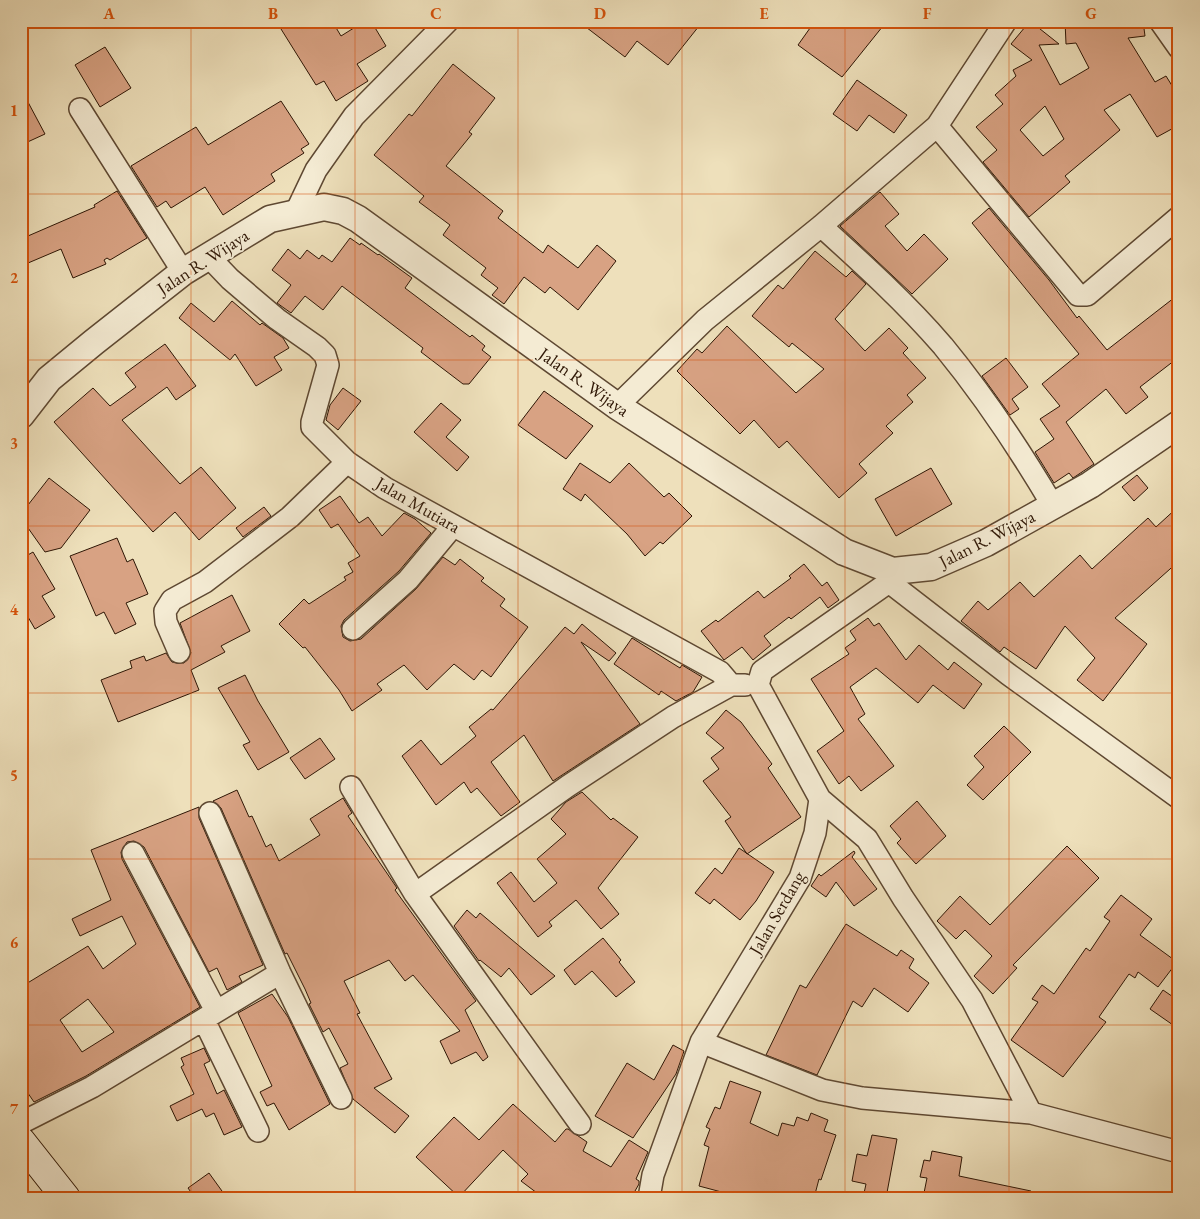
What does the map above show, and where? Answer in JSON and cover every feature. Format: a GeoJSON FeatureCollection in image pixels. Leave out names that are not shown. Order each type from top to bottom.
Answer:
{"type":"FeatureCollection","features":[{"type":"Feature","properties":{"kind":"main road"},"geometry":{"type":"LineString","coordinates":[[21,1140],[66,1198]]}},
{"type":"Feature","properties":{"kind":"street"},"geometry":{"type":"LineString","coordinates":[[296,212],[316,170],[354,116],[448,21]]}},
{"type":"Feature","properties":{"kind":"street"},"geometry":{"type":"LineString","coordinates":[[1160,21],[1179,48]]}},
{"type":"Feature","properties":{"kind":"street"},"geometry":{"type":"LineString","coordinates":[[616,406],[705,320],[821,226],[937,126],[1004,22]]}},
{"type":"Feature","properties":{"kind":"street"},"geometry":{"type":"LineString","coordinates":[[80,110],[183,272]]}},
{"type":"Feature","properties":{"kind":"street"},"geometry":{"type":"LineString","coordinates":[[937,126],[1078,295],[1087,295],[1179,217]]}},
{"type":"Feature","properties":{"kind":"street","name":"Jalan R. Wijaya"},"geometry":{"type":"LineString","coordinates":[[21,415],[49,379],[183,272],[270,219],[296,212],[324,208],[343,211],[358,219],[616,406],[844,552],[891,577],[931,567],[986,544],[1090,485],[1179,424]]}},
{"type":"Feature","properties":{"kind":"street"},"geometry":{"type":"LineString","coordinates":[[821,226],[880,280],[942,346],[1018,447],[1053,506]]}},
{"type":"Feature","properties":{"kind":"street","name":"Jalan Mutiara"},"geometry":{"type":"LineString","coordinates":[[208,256],[230,279],[277,319],[317,347],[325,355],[328,365],[312,427],[347,462],[384,488],[720,672],[731,685]]}},
{"type":"Feature","properties":{"kind":"street"},"geometry":{"type":"LineString","coordinates":[[180,652],[166,622],[165,611],[172,600],[205,582],[290,517],[347,462]]}},
{"type":"Feature","properties":{"kind":"street"},"geometry":{"type":"LineString","coordinates":[[353,630],[408,580],[453,526]]}},
{"type":"Feature","properties":{"kind":"street"},"geometry":{"type":"LineString","coordinates":[[1031,1113],[972,1000],[903,898],[866,839],[820,799],[758,686],[762,671],[891,577],[1008,674],[1179,798]]}},
{"type":"Feature","properties":{"kind":"street"},"geometry":{"type":"LineString","coordinates":[[415,894],[568,786],[673,717],[731,685],[758,686]]}},
{"type":"Feature","properties":{"kind":"street"},"geometry":{"type":"LineString","coordinates":[[351,787],[415,894],[580,1124]]}},
{"type":"Feature","properties":{"kind":"street","name":"Jalan Serdang"},"geometry":{"type":"LineString","coordinates":[[649,1198],[653,1175],[701,1042],[800,878],[815,833],[820,799]]}},
{"type":"Feature","properties":{"kind":"street"},"geometry":{"type":"LineString","coordinates":[[210,813],[280,973],[341,1098]]}},
{"type":"Feature","properties":{"kind":"street"},"geometry":{"type":"LineString","coordinates":[[133,853],[210,1015],[258,1131]]}},
{"type":"Feature","properties":{"kind":"street"},"geometry":{"type":"LineString","coordinates":[[21,1123],[92,1088],[280,973]]}},
{"type":"Feature","properties":{"kind":"street"},"geometry":{"type":"LineString","coordinates":[[701,1042],[822,1090],[862,1098],[1031,1113],[1179,1152]]}},
{"type":"Feature","properties":{"kind":"building"},"geometry":{"type":"Polygon","coordinates":[[[276,21],[332,21],[341,36],[365,21],[371,21],[386,46],[357,64],[368,81],[336,101],[324,81],[316,85],[276,21]]]}},
{"type":"Feature","properties":{"kind":"building"},"geometry":{"type":"Polygon","coordinates":[[[578,21],[703,21],[668,65],[637,41],[625,57],[578,21]]]}},
{"type":"Feature","properties":{"kind":"building"},"geometry":{"type":"Polygon","coordinates":[[[815,21],[887,21],[842,77],[798,45],[815,21]]]}},
{"type":"Feature","properties":{"kind":"building"},"geometry":{"type":"Polygon","coordinates":[[[1030,21],[1059,44],[1039,45],[1060,85],[1089,68],[1076,43],[1066,44],[1065,21],[1143,21],[1145,36],[1128,38],[1155,82],[1166,76],[1179,97],[1179,125],[1157,137],[1130,94],[1104,110],[1120,130],[1065,176],[1070,182],[1029,217],[983,162],[997,150],[976,127],[1003,104],[995,95],[1016,76],[1013,70],[1032,60],[1011,44],[1030,21]],[[1045,106],[1020,130],[1043,156],[1064,139],[1045,106]]]}},
{"type":"Feature","properties":{"kind":"building"},"geometry":{"type":"Polygon","coordinates":[[[105,47],[131,88],[100,107],[75,65],[105,47]]]}},
{"type":"Feature","properties":{"kind":"building"},"geometry":{"type":"Polygon","coordinates":[[[453,64],[495,98],[469,132],[472,134],[446,166],[503,211],[498,218],[543,253],[548,245],[578,268],[597,245],[616,261],[578,310],[550,287],[545,293],[524,277],[504,304],[492,295],[498,288],[481,275],[486,268],[443,235],[450,225],[419,202],[424,196],[374,155],[409,114],[412,116],[453,64]]]}},
{"type":"Feature","properties":{"kind":"building"},"geometry":{"type":"Polygon","coordinates":[[[857,80],[907,115],[894,133],[869,115],[857,131],[833,114],[857,80]]]}},
{"type":"Feature","properties":{"kind":"building"},"geometry":{"type":"Polygon","coordinates":[[[21,89],[45,134],[21,145],[21,89]]]}},
{"type":"Feature","properties":{"kind":"building"},"geometry":{"type":"Polygon","coordinates":[[[281,101],[309,144],[301,149],[304,153],[271,174],[275,181],[223,215],[205,187],[171,208],[166,201],[157,207],[131,166],[196,127],[208,145],[281,101]]]}},
{"type":"Feature","properties":{"kind":"building"},"geometry":{"type":"Polygon","coordinates":[[[117,191],[147,238],[110,260],[107,258],[104,260],[106,264],[73,278],[61,249],[21,266],[21,239],[95,207],[94,205],[117,191]]]}},
{"type":"Feature","properties":{"kind":"building"},"geometry":{"type":"Polygon","coordinates":[[[880,192],[899,214],[885,226],[907,251],[924,234],[948,259],[912,294],[840,226],[880,192]]]}},
{"type":"Feature","properties":{"kind":"building"},"geometry":{"type":"Polygon","coordinates":[[[989,208],[1049,280],[1077,318],[1079,316],[1107,350],[1179,294],[1179,357],[1140,387],[1148,397],[1126,414],[1106,389],[1066,422],[1094,464],[1073,478],[1069,473],[1054,483],[1035,452],[1054,439],[1040,419],[1060,406],[1042,384],[1079,354],[972,223],[989,208]]]}},
{"type":"Feature","properties":{"kind":"building"},"geometry":{"type":"Polygon","coordinates":[[[350,238],[379,254],[412,278],[405,288],[470,337],[472,335],[485,346],[482,350],[491,357],[469,384],[463,384],[421,352],[423,348],[342,286],[323,310],[305,296],[291,313],[277,303],[291,285],[272,270],[288,249],[300,259],[307,250],[319,259],[322,255],[332,262],[350,238]]]}},
{"type":"Feature","properties":{"kind":"building"},"geometry":{"type":"Polygon","coordinates":[[[815,251],[846,277],[852,271],[866,284],[835,319],[865,351],[889,328],[908,348],[903,353],[926,378],[907,395],[913,402],[886,426],[893,433],[859,464],[867,473],[839,498],[787,441],[779,448],[754,420],[740,434],[677,371],[697,349],[702,353],[727,326],[796,393],[824,369],[792,343],[789,347],[752,316],[778,285],[783,289],[815,251]]]}},
{"type":"Feature","properties":{"kind":"building"},"geometry":{"type":"Polygon","coordinates":[[[232,301],[260,325],[262,323],[283,338],[289,348],[274,357],[282,370],[256,386],[235,354],[230,360],[179,318],[191,303],[214,322],[232,301]]]}},
{"type":"Feature","properties":{"kind":"building"},"geometry":{"type":"Polygon","coordinates":[[[165,344],[196,386],[176,400],[167,387],[122,420],[180,484],[201,467],[236,508],[199,540],[175,512],[153,532],[54,422],[93,388],[110,406],[136,387],[125,373],[165,344]]]}},
{"type":"Feature","properties":{"kind":"building"},"geometry":{"type":"Polygon","coordinates":[[[1006,358],[1028,387],[1012,399],[1019,409],[1010,415],[982,376],[1006,358]]]}},
{"type":"Feature","properties":{"kind":"building"},"geometry":{"type":"Polygon","coordinates":[[[343,388],[361,401],[338,430],[326,420],[330,405],[343,388]]]}},
{"type":"Feature","properties":{"kind":"building"},"geometry":{"type":"Polygon","coordinates":[[[544,391],[593,426],[566,459],[518,425],[544,391]]]}},
{"type":"Feature","properties":{"kind":"building"},"geometry":{"type":"Polygon","coordinates":[[[441,403],[461,420],[446,437],[469,457],[457,471],[414,432],[441,403]]]}},
{"type":"Feature","properties":{"kind":"building"},"geometry":{"type":"Polygon","coordinates":[[[580,463],[610,483],[629,463],[664,497],[669,493],[692,516],[663,544],[660,542],[645,556],[627,534],[585,494],[581,501],[563,489],[580,463]]]}},
{"type":"Feature","properties":{"kind":"building"},"geometry":{"type":"Polygon","coordinates":[[[931,468],[952,504],[896,536],[875,499],[931,468]]]}},
{"type":"Feature","properties":{"kind":"building"},"geometry":{"type":"Polygon","coordinates":[[[1137,475],[1148,488],[1134,501],[1122,487],[1137,475]]]}},
{"type":"Feature","properties":{"kind":"building"},"geometry":{"type":"Polygon","coordinates":[[[49,478],[90,510],[61,548],[45,552],[21,518],[21,514],[49,478]]]}},
{"type":"Feature","properties":{"kind":"building"},"geometry":{"type":"Polygon","coordinates":[[[340,496],[359,523],[368,517],[382,536],[404,513],[415,519],[431,533],[399,571],[344,620],[341,626],[343,637],[350,641],[361,639],[416,589],[443,557],[455,565],[460,559],[484,578],[481,581],[505,599],[500,606],[528,627],[491,677],[482,670],[474,680],[454,664],[427,690],[404,665],[377,684],[382,690],[352,711],[339,690],[305,647],[303,648],[279,624],[304,599],[309,604],[346,580],[344,577],[353,572],[348,563],[360,556],[338,524],[331,528],[319,510],[340,496]]]}},
{"type":"Feature","properties":{"kind":"building"},"geometry":{"type":"Polygon","coordinates":[[[1179,506],[1179,561],[1115,618],[1147,644],[1103,701],[1077,680],[1095,658],[1065,626],[1036,669],[1004,647],[1000,652],[961,621],[978,601],[988,610],[1020,582],[1034,597],[1080,555],[1092,569],[1148,518],[1156,527],[1179,506]]]}},
{"type":"Feature","properties":{"kind":"building"},"geometry":{"type":"Polygon","coordinates":[[[264,507],[271,516],[243,537],[236,528],[264,507]]]}},
{"type":"Feature","properties":{"kind":"building"},"geometry":{"type":"Polygon","coordinates":[[[117,538],[127,562],[133,559],[148,594],[126,603],[136,624],[115,634],[104,612],[96,616],[70,556],[117,538]]]}},
{"type":"Feature","properties":{"kind":"building"},"geometry":{"type":"Polygon","coordinates":[[[33,552],[55,589],[42,596],[55,617],[35,629],[21,605],[21,559],[33,552]]]}},
{"type":"Feature","properties":{"kind":"building"},"geometry":{"type":"Polygon","coordinates":[[[804,564],[822,586],[827,582],[839,600],[828,608],[820,597],[791,619],[789,617],[764,636],[771,645],[753,660],[742,647],[724,660],[701,631],[716,620],[718,622],[758,591],[764,598],[791,578],[789,576],[804,564]]]}},
{"type":"Feature","properties":{"kind":"building"},"geometry":{"type":"Polygon","coordinates":[[[232,595],[250,631],[221,646],[225,652],[191,670],[199,690],[118,722],[101,680],[132,668],[130,661],[144,656],[146,661],[166,653],[172,662],[184,663],[191,653],[180,623],[232,595]]]}},
{"type":"Feature","properties":{"kind":"building"},"geometry":{"type":"Polygon","coordinates":[[[868,618],[874,626],[879,623],[906,660],[919,645],[948,670],[954,662],[982,684],[964,709],[933,685],[918,703],[876,668],[850,687],[865,714],[858,719],[894,766],[861,791],[849,776],[839,784],[817,751],[844,731],[811,679],[849,654],[845,648],[856,640],[850,631],[868,618]]]}},
{"type":"Feature","properties":{"kind":"building"},"geometry":{"type":"Polygon","coordinates":[[[582,624],[616,653],[609,661],[581,642],[640,724],[553,781],[524,735],[491,762],[520,802],[501,816],[477,788],[471,793],[464,782],[436,805],[402,756],[421,740],[441,765],[476,736],[469,727],[491,709],[493,710],[565,627],[574,634],[582,624]]]}},
{"type":"Feature","properties":{"kind":"building"},"geometry":{"type":"Polygon","coordinates":[[[632,638],[680,668],[682,665],[702,677],[693,692],[676,701],[661,691],[659,695],[614,664],[632,638]]]}},
{"type":"Feature","properties":{"kind":"building"},"geometry":{"type":"Polygon","coordinates":[[[245,675],[258,701],[289,752],[258,770],[243,745],[250,742],[218,688],[245,675]]]}},
{"type":"Feature","properties":{"kind":"building"},"geometry":{"type":"Polygon","coordinates":[[[726,710],[741,722],[772,764],[768,768],[801,817],[747,854],[725,821],[731,817],[703,781],[719,769],[711,758],[724,748],[706,733],[726,710]]]}},
{"type":"Feature","properties":{"kind":"building"},"geometry":{"type":"Polygon","coordinates":[[[1004,726],[1031,752],[983,800],[967,785],[984,767],[974,756],[1004,726]]]}},
{"type":"Feature","properties":{"kind":"building"},"geometry":{"type":"Polygon","coordinates":[[[320,738],[335,759],[305,779],[290,758],[320,738]]]}},
{"type":"Feature","properties":{"kind":"building"},"geometry":{"type":"Polygon","coordinates":[[[237,790],[249,817],[252,816],[266,847],[271,844],[279,861],[320,835],[310,819],[343,798],[352,813],[348,816],[397,888],[395,890],[476,1001],[465,1010],[488,1057],[483,1061],[476,1052],[451,1064],[440,1041],[460,1031],[413,975],[405,981],[389,960],[344,981],[360,1013],[357,1014],[392,1079],[374,1088],[409,1116],[395,1133],[353,1099],[340,1068],[348,1064],[329,1028],[323,1032],[309,1004],[311,1003],[305,989],[287,953],[285,954],[221,808],[213,801],[237,790]]]}},
{"type":"Feature","properties":{"kind":"building"},"geometry":{"type":"Polygon","coordinates":[[[582,792],[611,820],[613,818],[638,837],[598,888],[619,914],[601,929],[576,900],[549,922],[552,926],[538,937],[497,883],[511,872],[534,902],[557,883],[537,859],[566,834],[551,819],[566,802],[582,792]]]}},
{"type":"Feature","properties":{"kind":"building"},"geometry":{"type":"Polygon","coordinates":[[[917,801],[946,836],[916,864],[897,843],[901,839],[890,826],[917,801]]]}},
{"type":"Feature","properties":{"kind":"building"},"geometry":{"type":"Polygon","coordinates":[[[199,807],[199,818],[263,965],[239,976],[242,982],[227,990],[217,968],[209,972],[144,847],[134,841],[127,842],[121,852],[122,859],[200,1007],[86,1076],[34,1102],[21,1083],[21,987],[88,946],[103,969],[136,944],[122,916],[80,936],[72,919],[111,900],[91,850],[199,807]],[[88,999],[60,1020],[82,1052],[114,1032],[88,999]]]}},
{"type":"Feature","properties":{"kind":"building"},"geometry":{"type":"Polygon","coordinates":[[[1067,846],[1099,878],[1013,965],[1017,968],[993,994],[974,976],[992,956],[965,930],[956,939],[937,921],[960,896],[990,925],[1067,846]]]}},
{"type":"Feature","properties":{"kind":"building"},"geometry":{"type":"Polygon","coordinates":[[[739,848],[774,872],[756,901],[740,920],[714,899],[710,904],[695,893],[715,868],[722,874],[739,848]]]}},
{"type":"Feature","properties":{"kind":"building"},"geometry":{"type":"Polygon","coordinates":[[[854,851],[855,853],[852,857],[877,889],[854,906],[836,882],[826,897],[811,886],[819,874],[821,876],[854,851]]]}},
{"type":"Feature","properties":{"kind":"building"},"geometry":{"type":"Polygon","coordinates":[[[1121,895],[1152,919],[1140,935],[1177,962],[1158,987],[1138,972],[1135,978],[1129,974],[1099,1017],[1106,1022],[1063,1077],[1011,1040],[1038,1002],[1032,999],[1042,985],[1054,994],[1086,948],[1090,951],[1110,921],[1104,917],[1121,895]]]}},
{"type":"Feature","properties":{"kind":"building"},"geometry":{"type":"Polygon","coordinates":[[[467,910],[476,918],[480,913],[555,976],[531,995],[509,968],[501,977],[479,961],[454,926],[467,910]]]}},
{"type":"Feature","properties":{"kind":"building"},"geometry":{"type":"Polygon","coordinates":[[[846,924],[897,956],[901,950],[914,959],[909,968],[929,983],[908,1012],[874,988],[862,1007],[853,1001],[817,1075],[766,1055],[800,985],[806,988],[846,924]]]}},
{"type":"Feature","properties":{"kind":"building"},"geometry":{"type":"Polygon","coordinates":[[[603,938],[621,960],[619,962],[635,982],[616,997],[592,971],[575,985],[564,970],[603,938]]]}},
{"type":"Feature","properties":{"kind":"building"},"geometry":{"type":"Polygon","coordinates":[[[1163,990],[1179,1001],[1179,1017],[1173,1025],[1150,1009],[1163,990]]]}},
{"type":"Feature","properties":{"kind":"building"},"geometry":{"type":"Polygon","coordinates":[[[272,994],[288,1017],[330,1104],[289,1130],[274,1103],[267,1106],[260,1092],[272,1086],[238,1013],[272,994]]]}},
{"type":"Feature","properties":{"kind":"building"},"geometry":{"type":"Polygon","coordinates":[[[673,1045],[684,1051],[676,1074],[633,1138],[595,1116],[627,1063],[654,1080],[673,1045]]]}},
{"type":"Feature","properties":{"kind":"building"},"geometry":{"type":"Polygon","coordinates":[[[204,1048],[210,1061],[204,1064],[217,1094],[224,1090],[242,1127],[224,1135],[214,1113],[206,1117],[202,1109],[177,1121],[170,1106],[194,1094],[181,1067],[184,1065],[181,1058],[204,1048]]]}},
{"type":"Feature","properties":{"kind":"building"},"geometry":{"type":"Polygon","coordinates":[[[730,1081],[761,1092],[750,1123],[778,1136],[782,1123],[794,1126],[797,1117],[808,1121],[811,1113],[828,1120],[824,1131],[836,1135],[821,1180],[819,1179],[814,1198],[744,1198],[699,1186],[709,1147],[704,1145],[710,1129],[706,1127],[715,1107],[720,1109],[730,1081]]]}},
{"type":"Feature","properties":{"kind":"building"},"geometry":{"type":"Polygon","coordinates":[[[513,1104],[555,1142],[568,1129],[587,1142],[583,1151],[611,1167],[629,1140],[648,1152],[636,1179],[639,1181],[639,1184],[631,1198],[535,1198],[537,1193],[521,1181],[528,1174],[503,1150],[459,1197],[416,1157],[454,1117],[479,1140],[513,1104]]]}},
{"type":"Feature","properties":{"kind":"building"},"geometry":{"type":"Polygon","coordinates":[[[872,1135],[897,1139],[886,1198],[863,1198],[866,1184],[852,1181],[857,1154],[867,1156],[872,1135]]]}},
{"type":"Feature","properties":{"kind":"building"},"geometry":{"type":"Polygon","coordinates":[[[932,1151],[962,1157],[959,1176],[1031,1191],[1030,1198],[923,1198],[927,1178],[920,1177],[924,1160],[930,1161],[932,1151]]]}},
{"type":"Feature","properties":{"kind":"building"},"geometry":{"type":"Polygon","coordinates":[[[209,1173],[227,1198],[195,1198],[188,1188],[209,1173]]]}}]}
